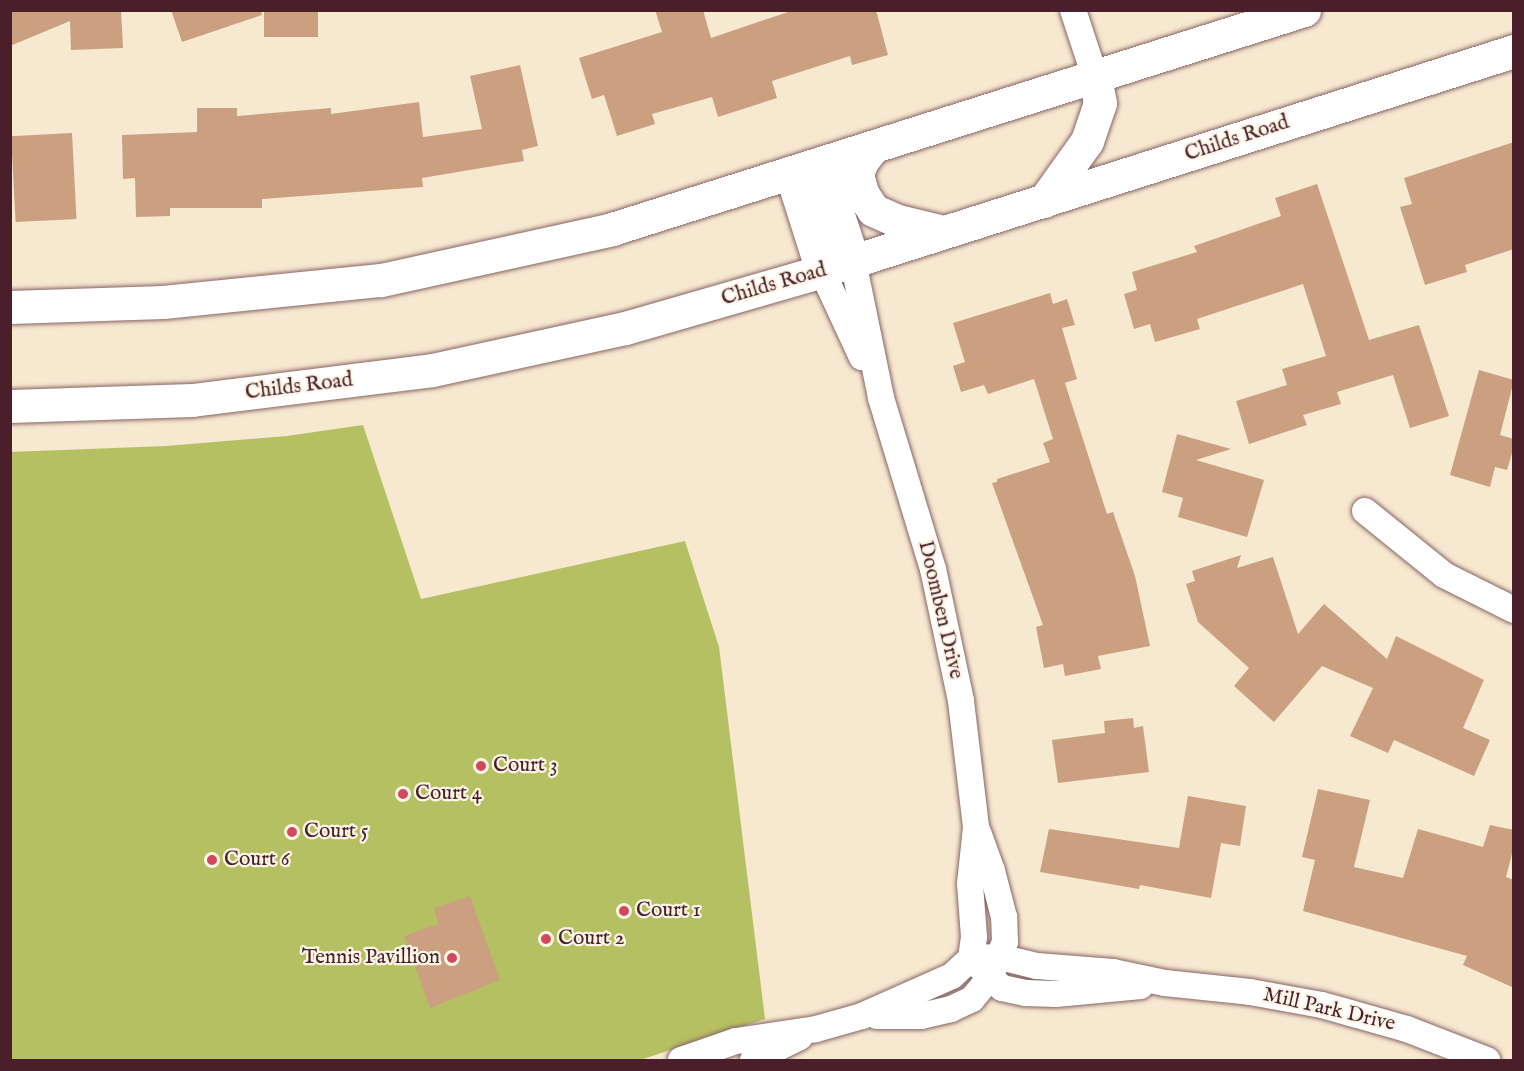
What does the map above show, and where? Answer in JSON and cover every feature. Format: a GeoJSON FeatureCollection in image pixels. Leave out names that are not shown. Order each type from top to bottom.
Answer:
{"type":"FeatureCollection","features":[{"type":"Feature","properties":{"kind":"main road"},"geometry":{"type":"LineString","coordinates":[[10,307],[163,302],[381,280],[612,229],[1304,10]]}},
{"type":"Feature","properties":{"kind":"main road","name":"Childs Road"},"geometry":{"type":"LineString","coordinates":[[10,406],[192,400],[432,370],[625,328],[822,271],[1514,51]]}},
{"type":"Feature","properties":{"kind":"main road"},"geometry":{"type":"LineString","coordinates":[[1044,201],[1087,141],[1100,103],[1095,77]]}},
{"type":"Feature","properties":{"kind":"main road"},"geometry":{"type":"LineString","coordinates":[[873,147],[862,161],[857,174],[862,193],[873,210],[898,221],[943,232]]}},
{"type":"Feature","properties":{"kind":"main road"},"geometry":{"type":"LineString","coordinates":[[806,168],[853,261]]}},
{"type":"Feature","properties":{"kind":"main road"},"geometry":{"type":"LineString","coordinates":[[806,168],[822,271]]}},
{"type":"Feature","properties":{"kind":"street"},"geometry":{"type":"LineString","coordinates":[[1073,10],[1095,77]]}},
{"type":"Feature","properties":{"kind":"street","name":"Doomben Drive"},"geometry":{"type":"LineString","coordinates":[[853,261],[881,398],[933,569],[961,701],[976,827],[970,884],[974,937],[971,958]]}},
{"type":"Feature","properties":{"kind":"street","name":"Doomben Drive"},"geometry":{"type":"LineString","coordinates":[[822,271],[881,398]]}},
{"type":"Feature","properties":{"kind":"street"},"geometry":{"type":"LineString","coordinates":[[1365,511],[1444,575],[1514,610]]}},
{"type":"Feature","properties":{"kind":"street","name":"Doomben Drive"},"geometry":{"type":"LineString","coordinates":[[976,827],[992,871],[1004,917],[1005,942],[994,968]]}},
{"type":"Feature","properties":{"kind":"street"},"geometry":{"type":"LineString","coordinates":[[681,1060],[736,1041],[816,1029],[862,1016],[952,976],[971,958]]}},
{"type":"Feature","properties":{"kind":"street","name":"Mill Park Drive"},"geometry":{"type":"LineString","coordinates":[[971,958],[994,968],[1002,988],[1025,993],[1056,994],[1165,983],[1250,992],[1322,1005],[1407,1029],[1486,1060]]}},
{"type":"Feature","properties":{"kind":"street"},"geometry":{"type":"LineString","coordinates":[[862,1016],[921,1016],[951,1009],[972,999],[994,968]]}},
{"type":"Feature","properties":{"kind":"street"},"geometry":{"type":"LineString","coordinates":[[753,1060],[816,1029]]}},
{"type":"Feature","properties":{"kind":"green space"},"geometry":{"type":"Polygon","coordinates":[[[363,425],[421,599],[685,541],[719,647],[765,1019],[640,1060],[11,1060],[10,452],[166,446],[287,436],[363,425]]]}},
{"type":"Feature","properties":{"kind":"building"},"geometry":{"type":"Polygon","coordinates":[[[10,10],[121,10],[123,48],[71,50],[70,21],[10,46],[10,10]]]}},
{"type":"Feature","properties":{"kind":"building"},"geometry":{"type":"Polygon","coordinates":[[[171,10],[261,10],[262,15],[182,42],[171,10]]]}},
{"type":"Feature","properties":{"kind":"building"},"geometry":{"type":"Polygon","coordinates":[[[264,10],[318,10],[318,37],[264,37],[264,10]]]}},
{"type":"Feature","properties":{"kind":"building"},"geometry":{"type":"Polygon","coordinates":[[[655,10],[703,10],[711,38],[794,10],[876,10],[888,55],[852,65],[850,56],[772,81],[777,98],[718,117],[712,97],[652,114],[655,124],[617,136],[604,95],[592,99],[579,58],[662,32],[655,10]]]}},
{"type":"Feature","properties":{"kind":"building"},"geometry":{"type":"Polygon","coordinates":[[[520,65],[538,146],[522,150],[524,161],[422,178],[423,187],[262,199],[262,208],[170,208],[170,216],[136,217],[135,178],[123,179],[122,135],[197,132],[197,108],[237,108],[237,116],[331,108],[331,114],[419,102],[423,137],[482,129],[470,76],[520,65]]]}},
{"type":"Feature","properties":{"kind":"building"},"geometry":{"type":"Polygon","coordinates":[[[72,133],[77,219],[16,222],[11,136],[72,133]]]}},
{"type":"Feature","properties":{"kind":"building"},"geometry":{"type":"Polygon","coordinates":[[[1514,142],[1514,249],[1465,265],[1467,272],[1425,285],[1400,207],[1412,204],[1404,178],[1514,142]]]}},
{"type":"Feature","properties":{"kind":"building"},"geometry":{"type":"Polygon","coordinates":[[[1317,184],[1369,340],[1419,325],[1449,416],[1410,428],[1393,375],[1337,392],[1341,404],[1303,415],[1307,425],[1249,444],[1236,401],[1287,385],[1282,369],[1326,356],[1303,284],[1197,319],[1200,329],[1155,342],[1150,324],[1134,329],[1124,294],[1137,290],[1132,272],[1197,252],[1194,246],[1281,216],[1275,198],[1317,184]]]}},
{"type":"Feature","properties":{"kind":"building"},"geometry":{"type":"Polygon","coordinates":[[[1050,293],[1053,304],[1067,299],[1075,325],[1062,328],[1077,379],[1065,383],[1107,514],[1113,512],[1135,576],[1150,646],[1098,656],[1101,669],[1065,676],[1063,664],[1044,668],[1036,627],[1043,625],[992,483],[997,482],[997,479],[1050,462],[1043,443],[1053,439],[1034,379],[988,394],[984,385],[961,392],[953,366],[965,362],[953,323],[1050,293]]]}},
{"type":"Feature","properties":{"kind":"building"},"geometry":{"type":"Polygon","coordinates":[[[1479,370],[1514,380],[1500,435],[1514,439],[1514,446],[1507,470],[1495,467],[1490,487],[1450,475],[1479,370]]]}},
{"type":"Feature","properties":{"kind":"building"},"geometry":{"type":"Polygon","coordinates":[[[1177,434],[1231,449],[1196,460],[1264,480],[1247,537],[1178,517],[1183,498],[1162,492],[1177,434]]]}},
{"type":"Feature","properties":{"kind":"building"},"geometry":{"type":"Polygon","coordinates":[[[1241,555],[1237,568],[1273,557],[1298,634],[1324,604],[1387,659],[1396,636],[1484,680],[1463,728],[1490,740],[1474,776],[1394,740],[1388,753],[1350,736],[1373,688],[1322,666],[1274,722],[1234,686],[1249,668],[1198,622],[1186,584],[1195,581],[1192,571],[1241,555]]]}},
{"type":"Feature","properties":{"kind":"building"},"geometry":{"type":"Polygon","coordinates":[[[1133,718],[1134,728],[1143,726],[1149,772],[1058,783],[1052,740],[1105,733],[1104,721],[1133,718]]]}},
{"type":"Feature","properties":{"kind":"building"},"geometry":{"type":"Polygon","coordinates":[[[1318,789],[1370,800],[1354,867],[1403,878],[1418,829],[1483,847],[1490,825],[1514,830],[1514,846],[1506,877],[1514,880],[1514,988],[1463,965],[1467,956],[1303,911],[1315,860],[1302,857],[1318,789]]]}},
{"type":"Feature","properties":{"kind":"building"},"geometry":{"type":"Polygon","coordinates":[[[1188,796],[1246,806],[1240,846],[1221,843],[1211,898],[1140,885],[1139,889],[1040,872],[1049,829],[1179,848],[1188,796]]]}},
{"type":"Feature","properties":{"kind":"building","name":"Tennis Pavillion"},"geometry":{"type":"Polygon","coordinates":[[[470,896],[500,980],[430,1008],[404,936],[438,924],[434,908],[470,896]]]}},
{"type":"Feature","properties":{"kind":"place","name":"Court 3"},"geometry":{"type":"Point","coordinates":[481,766]}},
{"type":"Feature","properties":{"kind":"place","name":"Court 4"},"geometry":{"type":"Point","coordinates":[403,794]}},
{"type":"Feature","properties":{"kind":"place","name":"Court 5"},"geometry":{"type":"Point","coordinates":[292,832]}},
{"type":"Feature","properties":{"kind":"place","name":"Court 6"},"geometry":{"type":"Point","coordinates":[212,860]}},
{"type":"Feature","properties":{"kind":"place","name":"Court 1"},"geometry":{"type":"Point","coordinates":[624,911]}},
{"type":"Feature","properties":{"kind":"place","name":"Court 2"},"geometry":{"type":"Point","coordinates":[546,939]}},
{"type":"Feature","properties":{"kind":"place","name":"Tennis Pavillion"},"geometry":{"type":"Point","coordinates":[452,958]}}]}
